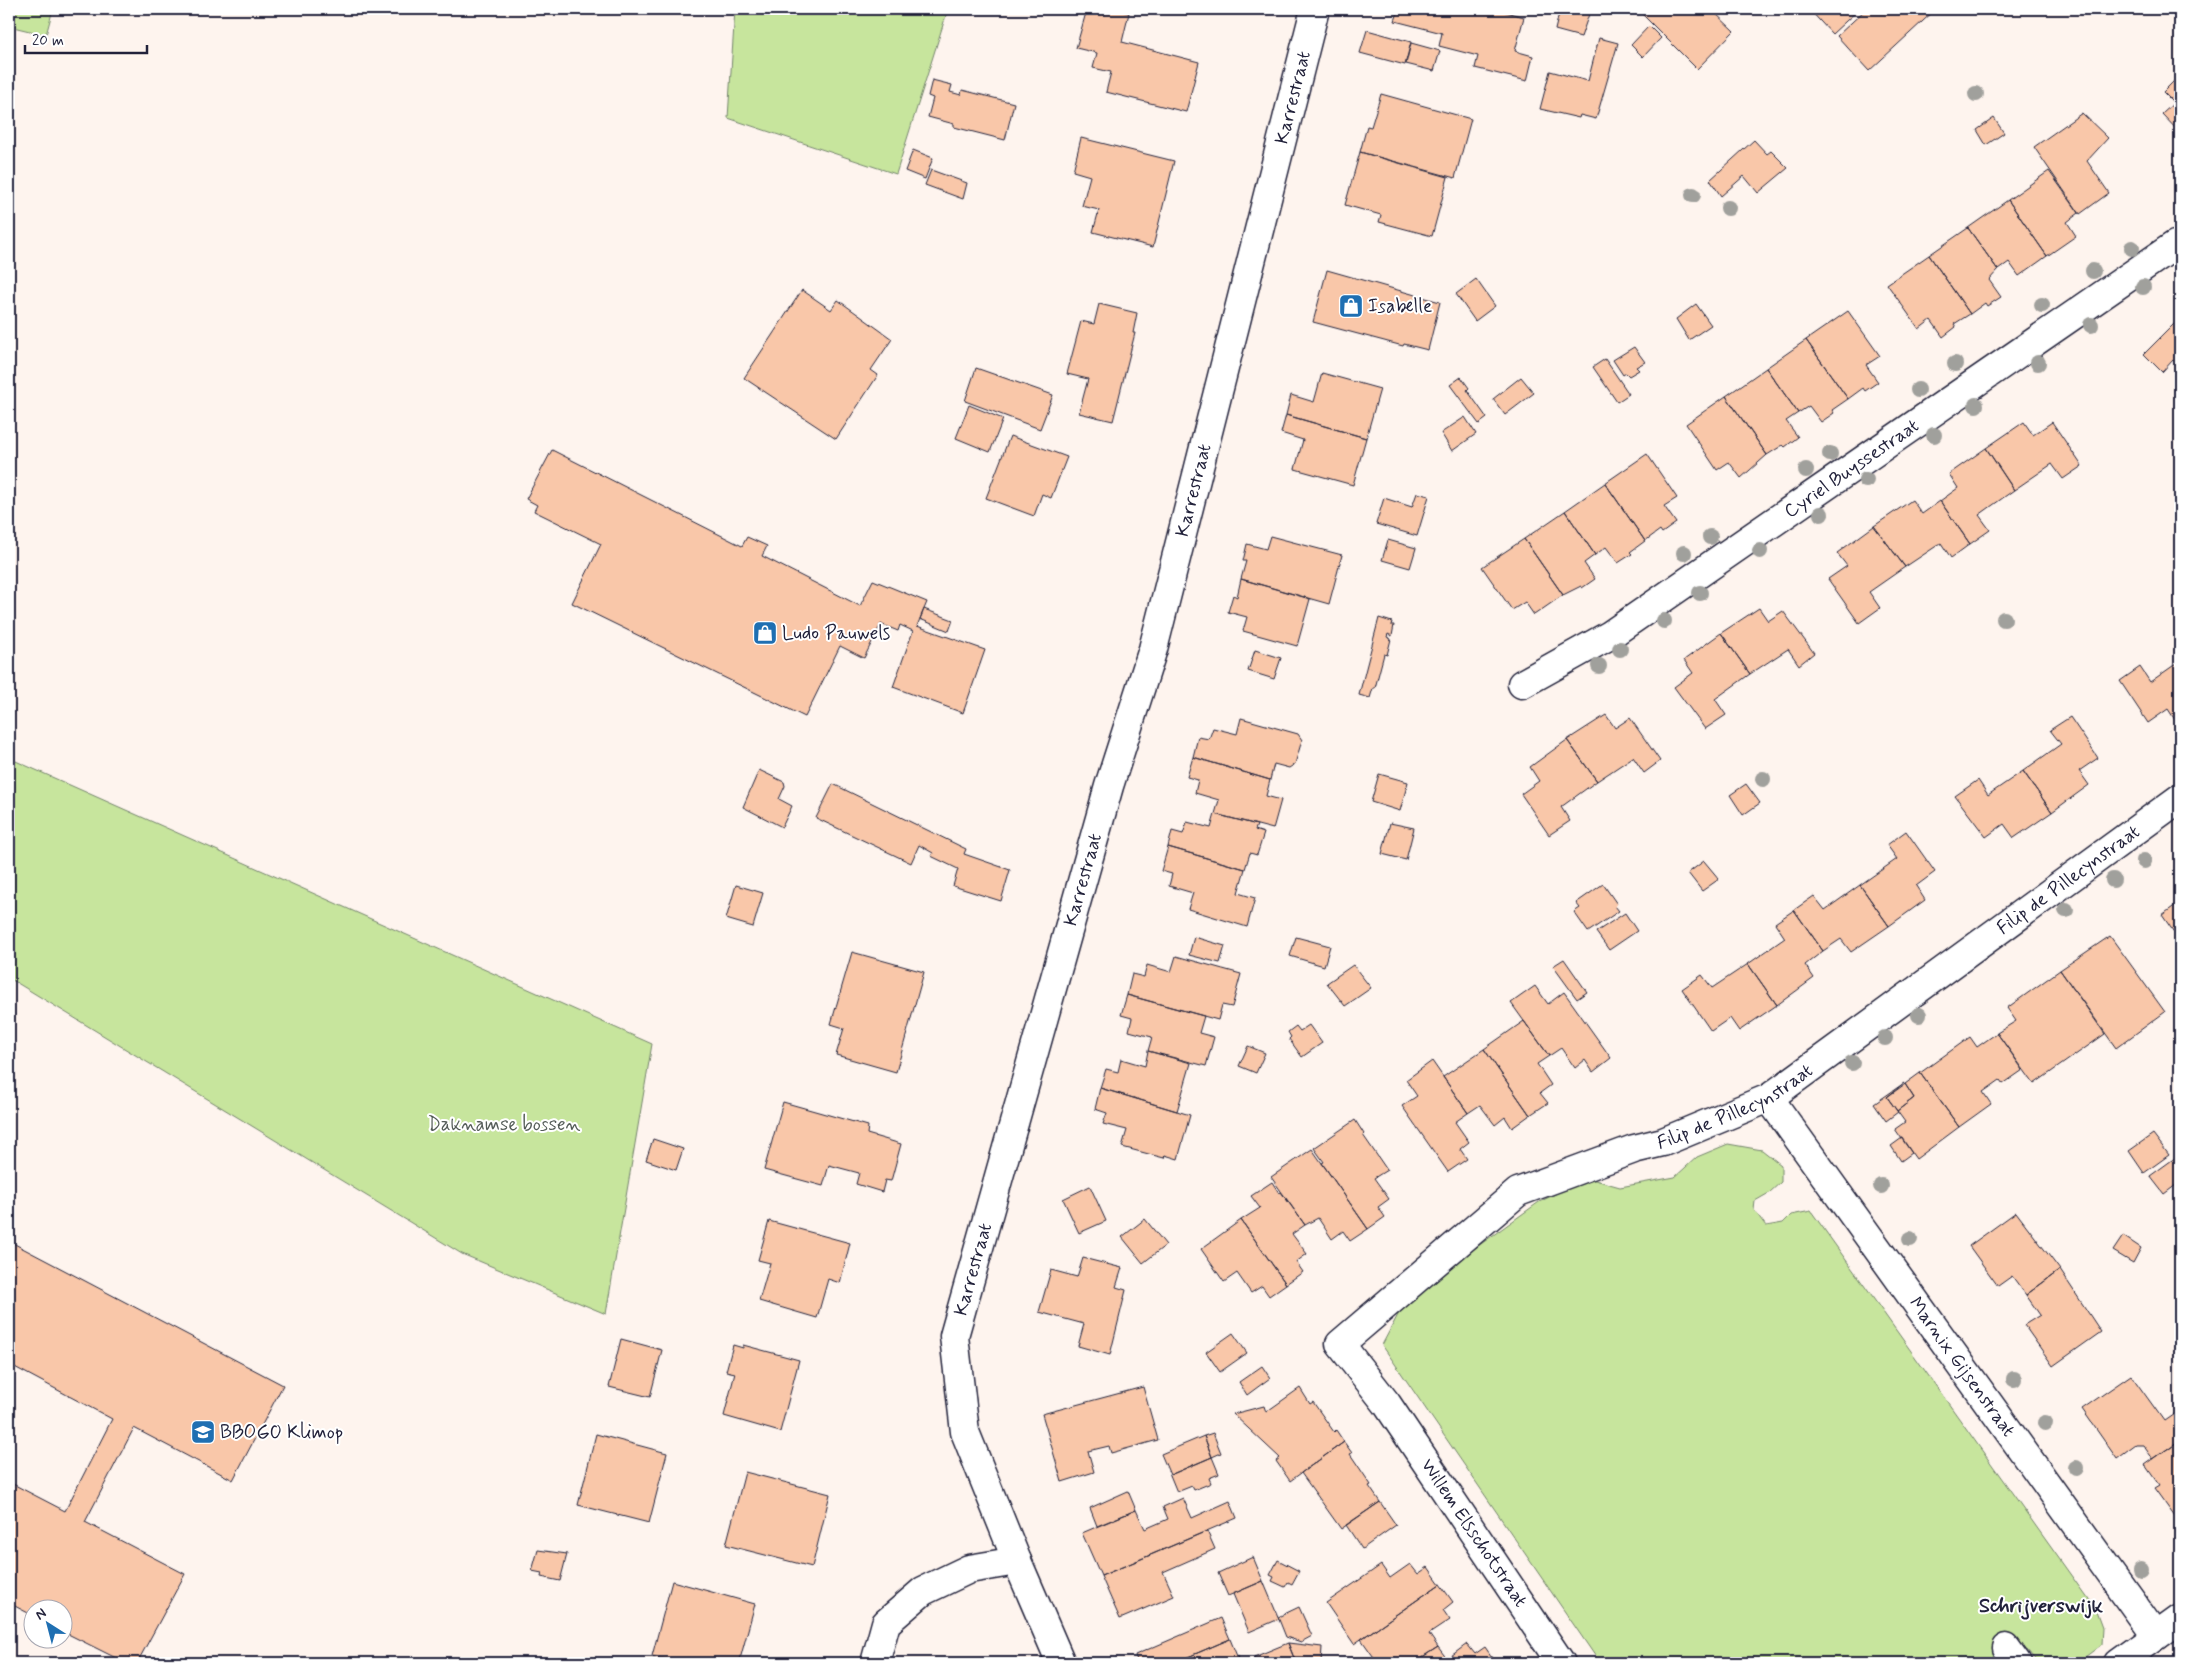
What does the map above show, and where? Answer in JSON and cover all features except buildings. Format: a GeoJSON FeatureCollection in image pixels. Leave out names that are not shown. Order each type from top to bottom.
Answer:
{"type":"FeatureCollection","features":[{"type":"Feature","properties":{"kind":"street","name":"Karrestraat"},"geometry":{"type":"LineString","coordinates":[[1061,1663],[1017,1562],[965,1432],[954,1336],[1109,786],[1153,650],[1315,9]]}},
{"type":"Feature","properties":{"kind":"street","name":"Cyriel Buyssestraat"},"geometry":{"type":"LineString","coordinates":[[1522,684],[1610,634],[2178,248]]}},
{"type":"Feature","properties":{"kind":"street","name":"Filip de Pillecynstraat"},"geometry":{"type":"LineString","coordinates":[[1387,1404],[1340,1344],[1518,1192],[1634,1149],[1663,1142],[1769,1098],[2180,798]]}},
{"type":"Feature","properties":{"kind":"street","name":"Marnix Gijsenstraat"},"geometry":{"type":"LineString","coordinates":[[1769,1098],[2156,1636]]}},
{"type":"Feature","properties":{"kind":"street","name":"Willem Elsschotstraat"},"geometry":{"type":"LineString","coordinates":[[1387,1404],[1561,1663]]}},
{"type":"Feature","properties":{"kind":"street"},"geometry":{"type":"LineString","coordinates":[[875,1663],[886,1623],[923,1591],[969,1569],[1017,1562]]}},
{"type":"Feature","properties":{"kind":"street"},"geometry":{"type":"LineString","coordinates":[[2119,1663],[2180,1619]]}},
{"type":"Feature","properties":{"kind":"green space"},"geometry":{"type":"Polygon","coordinates":[[[9,9],[53,9],[46,35],[9,26],[9,9]]]}},
{"type":"Feature","properties":{"kind":"green space"},"geometry":{"type":"Polygon","coordinates":[[[735,9],[948,9],[896,174],[728,118],[735,9]]]}},
{"type":"Feature","properties":{"kind":"green space","name":"Daknamse bossen"},"geometry":{"type":"Polygon","coordinates":[[[9,758],[652,1044],[606,1314],[462,1254],[9,978],[9,758]]]}},
{"type":"Feature","properties":{"kind":"green space"},"geometry":{"type":"Polygon","coordinates":[[[1728,1144],[1762,1150],[1781,1165],[1781,1182],[1769,1193],[1755,1201],[1754,1210],[1766,1226],[1783,1223],[1791,1215],[1811,1211],[2095,1609],[2102,1628],[2101,1645],[2077,1663],[2038,1663],[2027,1650],[2006,1663],[1600,1663],[1382,1345],[1400,1311],[1431,1280],[1539,1202],[1588,1178],[1620,1187],[1675,1177],[1697,1157],[1728,1144]]]}},
{"type":"Feature","properties":{"kind":"place","name":"Isabelle"},"geometry":{"type":"Point","coordinates":[1351,306]}},
{"type":"Feature","properties":{"kind":"place","name":"Ludo Pauwels"},"geometry":{"type":"Point","coordinates":[765,633]}},
{"type":"Feature","properties":{"kind":"place","name":"BBOGO Klimop"},"geometry":{"type":"Point","coordinates":[203,1432]}},
{"type":"Feature","properties":{"kind":"district","name":"Schrijverswijk"},"geometry":{"type":"Point","coordinates":[2041,1606]}}]}
